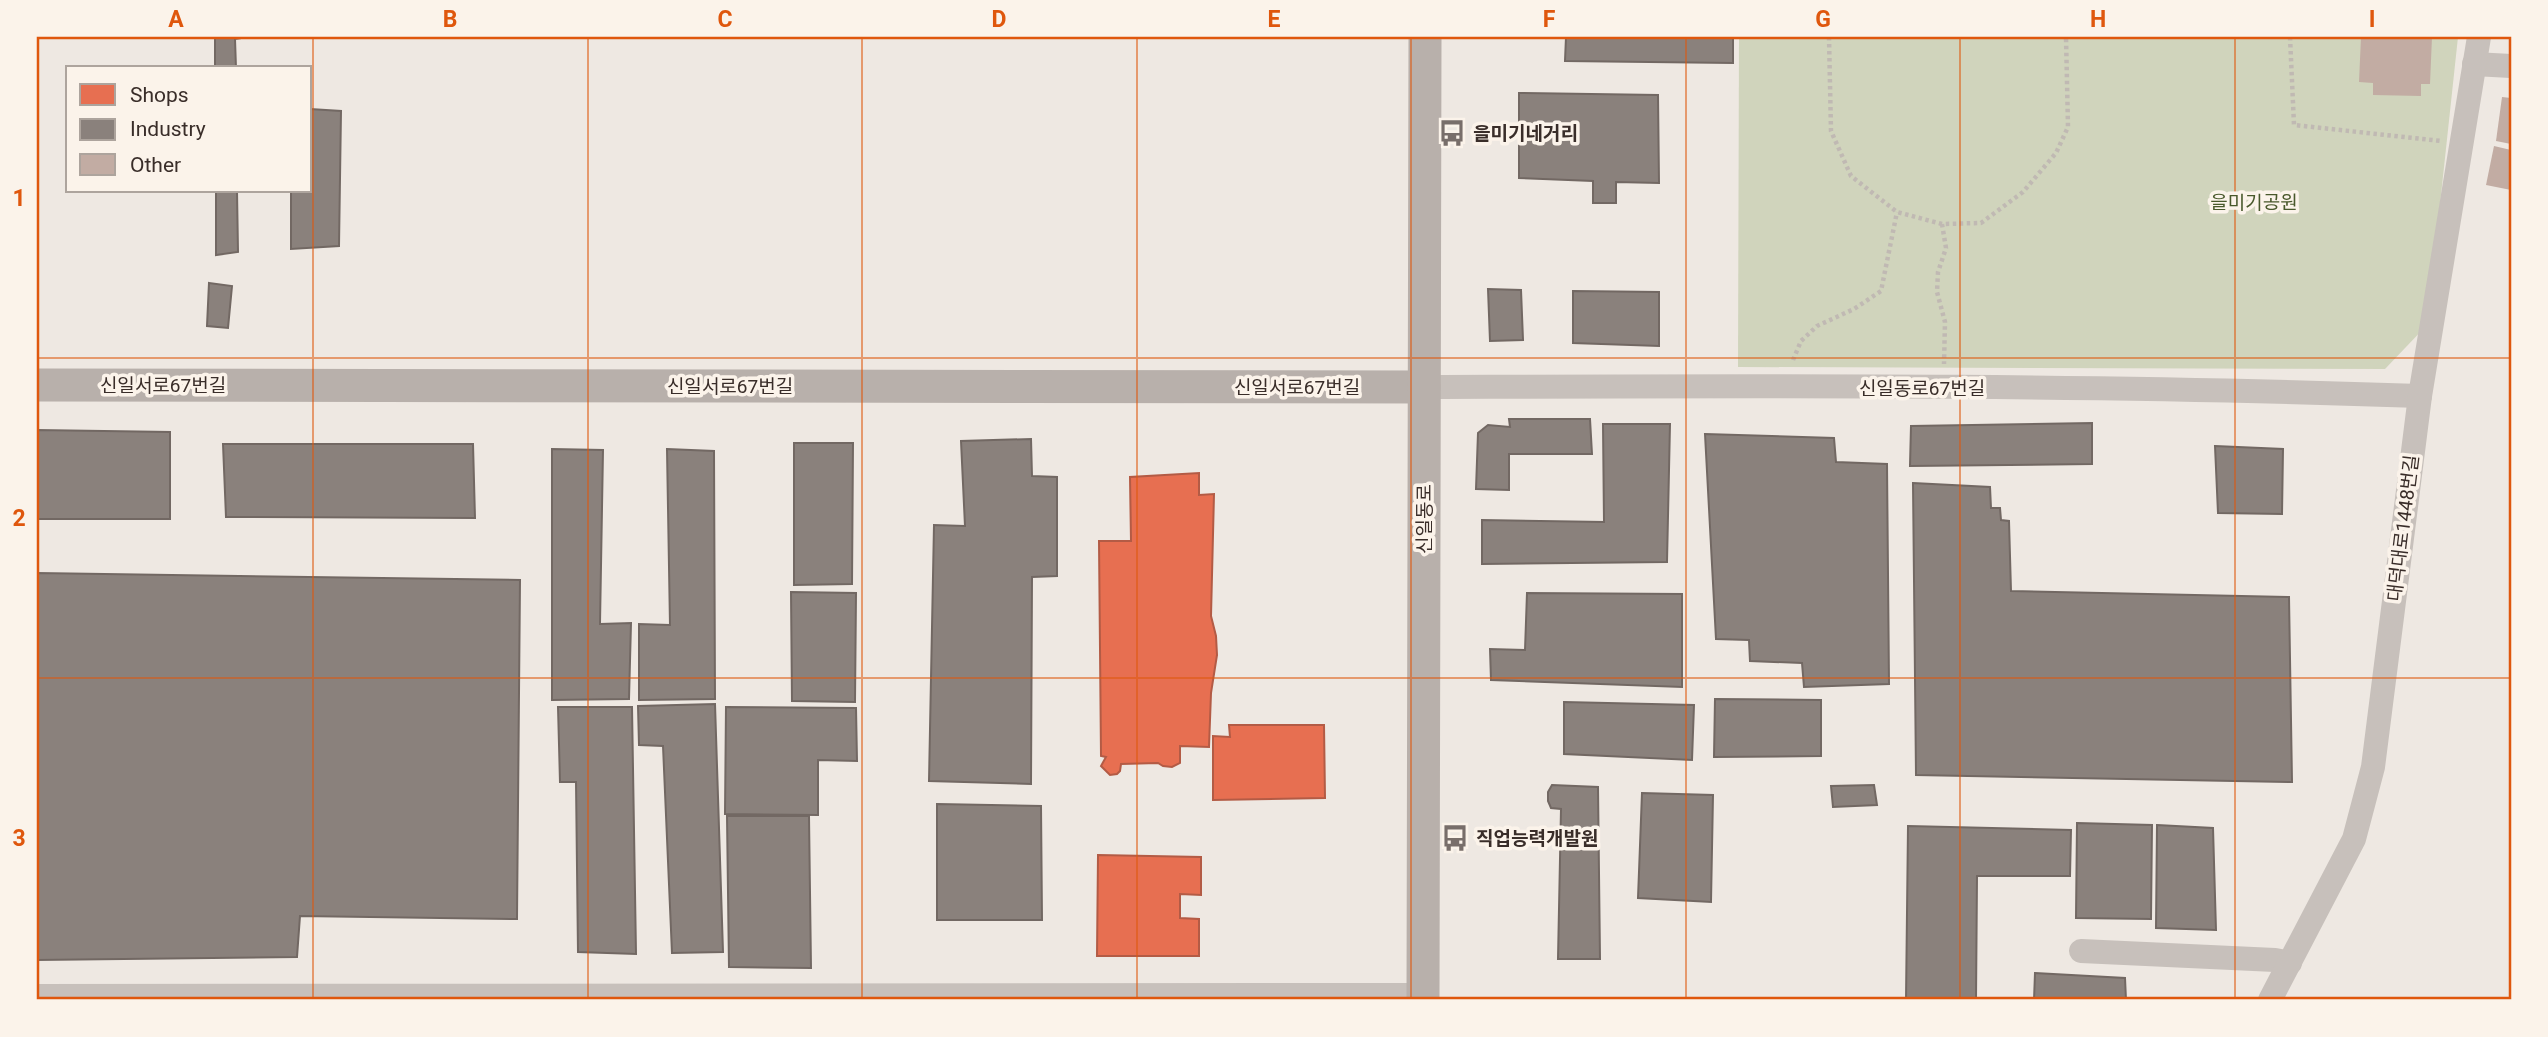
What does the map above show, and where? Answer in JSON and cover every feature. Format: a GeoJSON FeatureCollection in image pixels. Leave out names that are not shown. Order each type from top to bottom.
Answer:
{"type":"FeatureCollection","features":[{"type":"Feature","properties":{"kind":"main road","name":"신일동로"},"geometry":{"type":"LineString","coordinates":[[1423,998],[1424,37]]}},
{"type":"Feature","properties":{"kind":"main road","name":"신일서로67번길"},"geometry":{"type":"LineString","coordinates":[[37,384],[1424,387]]}},
{"type":"Feature","properties":{"kind":"street","name":"대덕대로1448번길"},"geometry":{"type":"LineString","coordinates":[[2270,1000],[2354,839],[2373,767],[2420,396],[2479,37]]}},
{"type":"Feature","properties":{"kind":"street"},"geometry":{"type":"LineString","coordinates":[[2474,64],[2511,66]]}},
{"type":"Feature","properties":{"kind":"street","name":"신일동로67번길"},"geometry":{"type":"LineString","coordinates":[[1424,387],[2247,390],[2420,396]]}},
{"type":"Feature","properties":{"kind":"street"},"geometry":{"type":"LineString","coordinates":[[2081,951],[2275,960],[2290,963]]}},
{"type":"Feature","properties":{"kind":"street"},"geometry":{"type":"LineString","coordinates":[[37,996],[1423,998]]}},
{"type":"Feature","properties":{"kind":"path"},"geometry":{"type":"LineString","coordinates":[[1829,37],[1831,131],[1851,176],[1897,212],[1942,224],[1981,223],[2023,192],[2056,153],[2068,127],[2066,37]]}},
{"type":"Feature","properties":{"kind":"path"},"geometry":{"type":"LineString","coordinates":[[2290,37],[2294,125],[2463,143]]}},
{"type":"Feature","properties":{"kind":"path"},"geometry":{"type":"LineString","coordinates":[[1793,360],[1801,341],[1817,326],[1854,309],[1881,291],[1897,212]]}},
{"type":"Feature","properties":{"kind":"path"},"geometry":{"type":"LineString","coordinates":[[1942,224],[1946,248],[1938,272],[1937,292],[1945,322],[1945,366]]}},
{"type":"Feature","properties":{"kind":"green space","name":"을미기공원"},"geometry":{"type":"Polygon","coordinates":[[[1739,37],[2458,37],[2427,325],[2385,369],[1738,367],[1739,37]]]}},
{"type":"Feature","properties":{"kind":"building: Shops"},"geometry":{"type":"Polygon","coordinates":[[[1199,473],[1199,495],[1214,494],[1211,616],[1217,655],[1211,693],[1209,747],[1180,746],[1180,763],[1172,767],[1158,763],[1121,764],[1117,774],[1110,775],[1101,766],[1106,757],[1101,756],[1099,541],[1131,541],[1130,477],[1199,473]]]}},
{"type":"Feature","properties":{"kind":"building: Shops"},"geometry":{"type":"Polygon","coordinates":[[[1229,725],[1324,725],[1325,798],[1213,800],[1213,736],[1230,737],[1229,725]]]}},
{"type":"Feature","properties":{"kind":"building: Shops"},"geometry":{"type":"Polygon","coordinates":[[[1098,855],[1201,857],[1201,895],[1180,894],[1180,918],[1199,919],[1199,956],[1097,956],[1098,855]]]}},
{"type":"Feature","properties":{"kind":"building: Industry"},"geometry":{"type":"Polygon","coordinates":[[[215,37],[248,37],[235,39],[236,66],[215,66],[215,37]]]}},
{"type":"Feature","properties":{"kind":"building: Industry"},"geometry":{"type":"Polygon","coordinates":[[[1566,37],[1733,37],[1733,63],[1565,61],[1566,37]]]}},
{"type":"Feature","properties":{"kind":"building: Industry"},"geometry":{"type":"Polygon","coordinates":[[[1519,93],[1658,95],[1659,183],[1616,182],[1616,203],[1593,203],[1593,181],[1519,178],[1519,93]]]}},
{"type":"Feature","properties":{"kind":"building: Industry"},"geometry":{"type":"Polygon","coordinates":[[[312,109],[341,111],[339,246],[291,249],[291,192],[312,192],[312,109]]]}},
{"type":"Feature","properties":{"kind":"building: Industry"},"geometry":{"type":"Polygon","coordinates":[[[216,192],[237,192],[238,252],[216,255],[216,192]]]}},
{"type":"Feature","properties":{"kind":"building: Industry"},"geometry":{"type":"Polygon","coordinates":[[[209,283],[232,286],[228,328],[207,326],[209,283]]]}},
{"type":"Feature","properties":{"kind":"building: Industry"},"geometry":{"type":"Polygon","coordinates":[[[1488,289],[1521,290],[1523,340],[1490,341],[1488,289]]]}},
{"type":"Feature","properties":{"kind":"building: Industry"},"geometry":{"type":"Polygon","coordinates":[[[1573,291],[1659,292],[1659,346],[1573,343],[1573,291]]]}},
{"type":"Feature","properties":{"kind":"building: Industry"},"geometry":{"type":"Polygon","coordinates":[[[1509,419],[1590,419],[1592,454],[1509,454],[1509,490],[1476,489],[1478,433],[1488,425],[1510,427],[1509,419]]]}},
{"type":"Feature","properties":{"kind":"building: Industry"},"geometry":{"type":"Polygon","coordinates":[[[2092,423],[2092,464],[1910,466],[1911,426],[2092,423]]]}},
{"type":"Feature","properties":{"kind":"building: Industry"},"geometry":{"type":"Polygon","coordinates":[[[1603,424],[1670,424],[1667,562],[1482,564],[1482,520],[1604,522],[1603,424]]]}},
{"type":"Feature","properties":{"kind":"building: Industry"},"geometry":{"type":"Polygon","coordinates":[[[37,430],[170,432],[170,519],[37,519],[37,430]]]}},
{"type":"Feature","properties":{"kind":"building: Industry"},"geometry":{"type":"Polygon","coordinates":[[[1705,434],[1834,438],[1836,462],[1887,464],[1889,684],[1804,687],[1802,663],[1750,661],[1749,640],[1716,639],[1705,434]]]}},
{"type":"Feature","properties":{"kind":"building: Industry"},"geometry":{"type":"Polygon","coordinates":[[[1031,439],[1032,476],[1057,477],[1057,576],[1032,577],[1031,784],[929,781],[934,525],[965,526],[961,441],[1031,439]]]}},
{"type":"Feature","properties":{"kind":"building: Industry"},"geometry":{"type":"Polygon","coordinates":[[[794,443],[853,443],[852,584],[794,585],[794,443]]]}},
{"type":"Feature","properties":{"kind":"building: Industry"},"geometry":{"type":"Polygon","coordinates":[[[223,444],[473,444],[475,518],[226,517],[223,444]]]}},
{"type":"Feature","properties":{"kind":"building: Industry"},"geometry":{"type":"Polygon","coordinates":[[[2215,446],[2283,449],[2282,514],[2218,513],[2215,446]]]}},
{"type":"Feature","properties":{"kind":"building: Industry"},"geometry":{"type":"Polygon","coordinates":[[[552,449],[603,450],[600,624],[631,623],[629,699],[552,700],[552,449]]]}},
{"type":"Feature","properties":{"kind":"building: Industry"},"geometry":{"type":"Polygon","coordinates":[[[667,449],[714,451],[715,699],[639,700],[639,624],[670,625],[667,449]]]}},
{"type":"Feature","properties":{"kind":"building: Industry"},"geometry":{"type":"Polygon","coordinates":[[[1913,483],[1990,487],[1991,508],[2000,508],[2001,520],[2009,521],[2011,591],[2289,597],[2292,782],[1916,775],[1913,483]]]}},
{"type":"Feature","properties":{"kind":"building: Industry"},"geometry":{"type":"Polygon","coordinates":[[[37,573],[520,580],[517,919],[300,916],[297,957],[37,960],[37,573]]]}},
{"type":"Feature","properties":{"kind":"building: Industry"},"geometry":{"type":"Polygon","coordinates":[[[791,592],[856,593],[855,702],[792,701],[791,592]]]}},
{"type":"Feature","properties":{"kind":"building: Industry"},"geometry":{"type":"Polygon","coordinates":[[[1527,593],[1682,594],[1682,687],[1491,680],[1490,649],[1525,650],[1527,593]]]}},
{"type":"Feature","properties":{"kind":"building: Industry"},"geometry":{"type":"Polygon","coordinates":[[[1715,699],[1821,700],[1821,756],[1714,757],[1715,699]]]}},
{"type":"Feature","properties":{"kind":"building: Industry"},"geometry":{"type":"Polygon","coordinates":[[[1564,702],[1694,705],[1692,760],[1564,754],[1564,702]]]}},
{"type":"Feature","properties":{"kind":"building: Industry"},"geometry":{"type":"Polygon","coordinates":[[[715,704],[723,952],[672,953],[663,746],[639,745],[638,706],[715,704]]]}},
{"type":"Feature","properties":{"kind":"building: Industry"},"geometry":{"type":"Polygon","coordinates":[[[558,707],[632,707],[636,954],[578,952],[576,782],[560,782],[558,707]]]}},
{"type":"Feature","properties":{"kind":"building: Industry"},"geometry":{"type":"Polygon","coordinates":[[[726,707],[856,708],[857,761],[818,760],[818,815],[725,814],[726,707]]]}},
{"type":"Feature","properties":{"kind":"building: Industry"},"geometry":{"type":"Polygon","coordinates":[[[1552,785],[1598,787],[1600,959],[1558,959],[1561,809],[1551,808],[1548,801],[1548,792],[1552,785]]]}},
{"type":"Feature","properties":{"kind":"building: Industry"},"geometry":{"type":"Polygon","coordinates":[[[1874,785],[1877,805],[1833,807],[1831,786],[1874,785]]]}},
{"type":"Feature","properties":{"kind":"building: Industry"},"geometry":{"type":"Polygon","coordinates":[[[1642,793],[1713,795],[1711,902],[1638,898],[1642,793]]]}},
{"type":"Feature","properties":{"kind":"building: Industry"},"geometry":{"type":"Polygon","coordinates":[[[937,804],[1041,806],[1042,920],[937,920],[937,804]]]}},
{"type":"Feature","properties":{"kind":"building: Industry"},"geometry":{"type":"Polygon","coordinates":[[[727,816],[809,816],[811,968],[729,967],[727,816]]]}},
{"type":"Feature","properties":{"kind":"building: Industry"},"geometry":{"type":"Polygon","coordinates":[[[2077,823],[2152,825],[2151,919],[2076,918],[2077,823]]]}},
{"type":"Feature","properties":{"kind":"building: Industry"},"geometry":{"type":"Polygon","coordinates":[[[2157,825],[2213,828],[2216,930],[2156,928],[2157,825]]]}},
{"type":"Feature","properties":{"kind":"building: Industry"},"geometry":{"type":"Polygon","coordinates":[[[1908,826],[2071,830],[2070,876],[1977,876],[1976,1000],[1906,1000],[1908,826]]]}},
{"type":"Feature","properties":{"kind":"building: Industry"},"geometry":{"type":"Polygon","coordinates":[[[2035,973],[2125,978],[2126,1000],[2034,1000],[2035,973]]]}},
{"type":"Feature","properties":{"kind":"building: Other"},"geometry":{"type":"Polygon","coordinates":[[[2361,37],[2432,37],[2430,84],[2421,84],[2421,96],[2373,95],[2373,83],[2359,82],[2361,37]]]}},
{"type":"Feature","properties":{"kind":"building: Other"},"geometry":{"type":"Polygon","coordinates":[[[2502,97],[2511,98],[2511,144],[2496,141],[2502,97]]]}},
{"type":"Feature","properties":{"kind":"building: Other"},"geometry":{"type":"Polygon","coordinates":[[[2494,146],[2511,150],[2511,190],[2486,185],[2494,146]]]}},
{"type":"Feature","properties":{"kind":"place","name":"을미기네거리"},"geometry":{"type":"Point","coordinates":[1452,133]}},
{"type":"Feature","properties":{"kind":"place","name":"직업능력개발원"},"geometry":{"type":"Point","coordinates":[1455,838]}}]}
